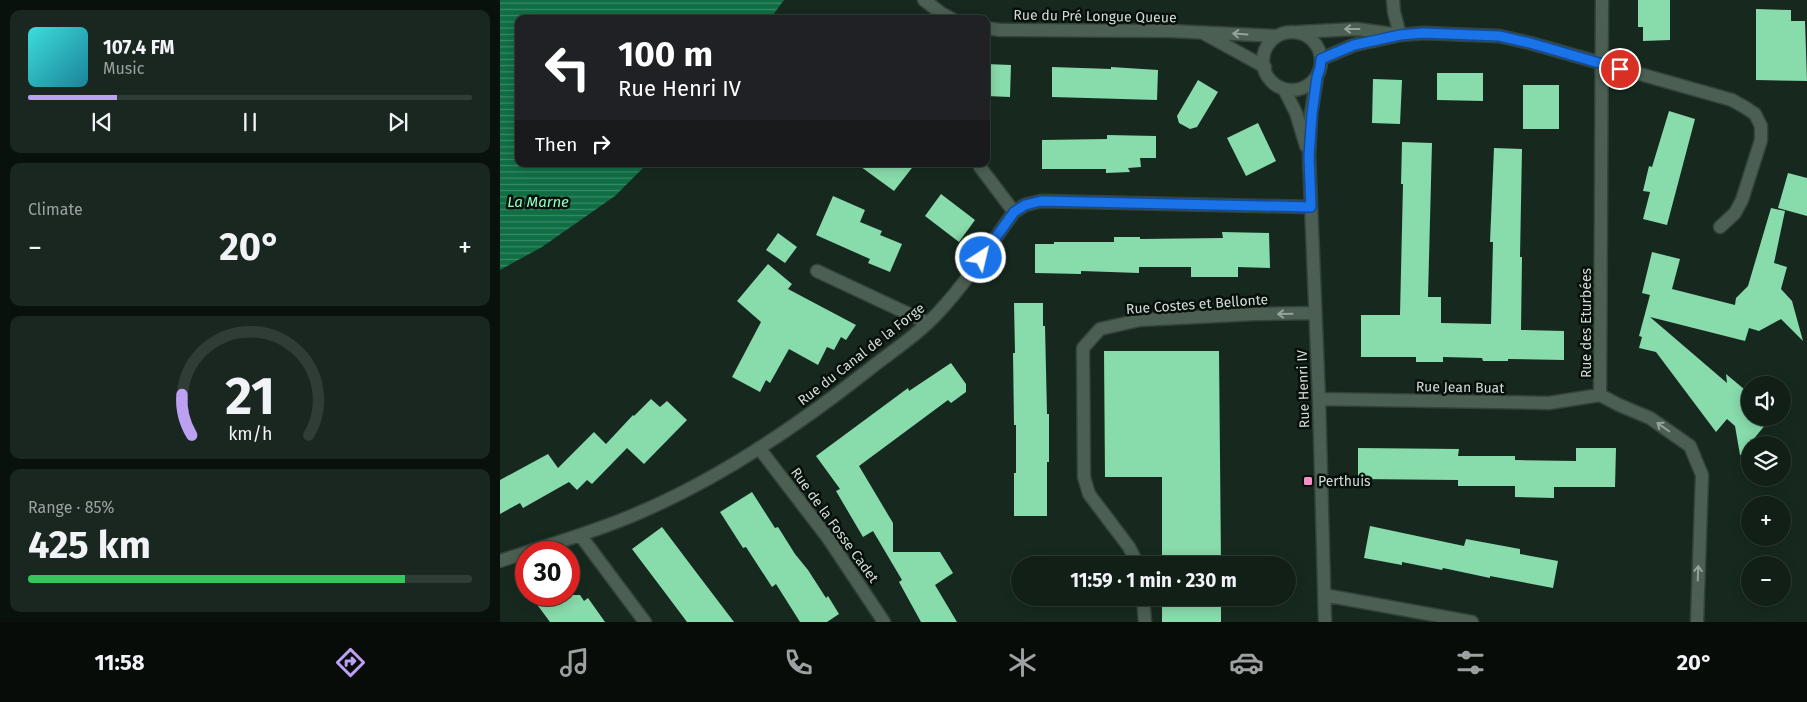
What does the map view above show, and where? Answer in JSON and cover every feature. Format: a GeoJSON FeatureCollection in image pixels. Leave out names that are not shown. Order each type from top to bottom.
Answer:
{"type":"FeatureCollection","features":[{"type":"Feature","properties":{"kind":"street"},"geometry":{"type":"LineString","coordinates":[[924,0],[945,15]]}},
{"type":"Feature","properties":{"kind":"street"},"geometry":{"type":"LineString","coordinates":[[1393,0],[1400,35]]}},
{"type":"Feature","properties":{"kind":"street","name":"Rue des Eturbées"},"geometry":{"type":"LineString","coordinates":[[1602,0],[1600,395],[1650,418],[1690,446],[1702,475],[1697,622]]}},
{"type":"Feature","properties":{"kind":"street","name":"Rue du Pré Longue Queue"},"geometry":{"type":"LineString","coordinates":[[990,28],[1278,36]]}},
{"type":"Feature","properties":{"kind":"street"},"geometry":{"type":"LineString","coordinates":[[1292,32],[1312,40],[1317,46],[1321,59],[1320,68],[1317,77],[1310,85],[1302,89],[1284,89],[1272,82],[1265,67],[1265,53],[1269,44],[1278,36],[1292,32],[1357,29],[1400,35]]}},
{"type":"Feature","properties":{"kind":"street","name":"Rue du Pré Longue Queue"},"geometry":{"type":"LineString","coordinates":[[1203,33],[1265,67]]}},
{"type":"Feature","properties":{"kind":"street"},"geometry":{"type":"LineString","coordinates":[[1321,59],[1354,45],[1400,35],[1423,33],[1499,36],[1732,100],[1755,114],[1761,126],[1762,140],[1742,200],[1735,213],[1720,227]]}},
{"type":"Feature","properties":{"kind":"street","name":"Rue Henri IV"},"geometry":{"type":"LineString","coordinates":[[1317,77],[1309,156],[1319,399],[1325,622]]}},
{"type":"Feature","properties":{"kind":"street","name":"Rue Henri IV"},"geometry":{"type":"LineString","coordinates":[[1284,89],[1296,113],[1309,156]]}},
{"type":"Feature","properties":{"kind":"street"},"geometry":{"type":"LineString","coordinates":[[980,167],[1014,212],[1025,205],[1041,201],[1311,207]]}},
{"type":"Feature","properties":{"kind":"street","name":"Rue du Canal de la Forge"},"geometry":{"type":"LineString","coordinates":[[500,561],[580,535],[636,514],[681,493],[723,471],[822,407],[928,323],[960,288],[1014,212]]}},
{"type":"Feature","properties":{"kind":"street"},"geometry":{"type":"LineString","coordinates":[[817,271],[928,323]]}},
{"type":"Feature","properties":{"kind":"street","name":"Rue Costes et Bellonte"},"geometry":{"type":"LineString","coordinates":[[1133,556],[1089,494],[1084,477],[1083,348],[1100,329],[1140,320],[1315,313]]}},
{"type":"Feature","properties":{"kind":"street","name":"Rue Jean Buat"},"geometry":{"type":"LineString","coordinates":[[1319,399],[1549,403],[1600,395]]}},
{"type":"Feature","properties":{"kind":"street","name":"Rue de la Fosse Cadet"},"geometry":{"type":"LineString","coordinates":[[759,448],[828,538],[884,622]]}},
{"type":"Feature","properties":{"kind":"street"},"geometry":{"type":"LineString","coordinates":[[580,535],[645,622]]}},
{"type":"Feature","properties":{"kind":"street"},"geometry":{"type":"LineString","coordinates":[[1324,595],[1472,622]]}},
{"type":"Feature","properties":{"kind":"street"},"geometry":{"type":"LineString","coordinates":[[1144,606],[1145,622]]}},
{"type":"Feature","properties":{"kind":"water","name":"La Marne"},"geometry":{"type":"Polygon","coordinates":[[[500,0],[784,0],[773,15],[515,15],[515,167],[644,167],[615,196],[542,247],[500,270],[500,0]]]}},
{"type":"Feature","properties":{"kind":"building"},"geometry":{"type":"Polygon","coordinates":[[[1638,0],[1670,0],[1670,40],[1643,41],[1643,27],[1638,27],[1638,0]]]}},
{"type":"Feature","properties":{"kind":"building"},"geometry":{"type":"Polygon","coordinates":[[[1756,9],[1791,10],[1791,21],[1805,21],[1807,81],[1756,80],[1756,9]]]}},
{"type":"Feature","properties":{"kind":"building"},"geometry":{"type":"Polygon","coordinates":[[[990,64],[1011,65],[1010,97],[990,96],[990,64]]]}},
{"type":"Feature","properties":{"kind":"building"},"geometry":{"type":"Polygon","coordinates":[[[1052,67],[1111,69],[1111,67],[1158,70],[1157,100],[1052,97],[1052,67]]]}},
{"type":"Feature","properties":{"kind":"building"},"geometry":{"type":"Polygon","coordinates":[[[1437,73],[1483,73],[1483,101],[1437,100],[1437,73]]]}},
{"type":"Feature","properties":{"kind":"building"},"geometry":{"type":"Polygon","coordinates":[[[1373,79],[1402,80],[1400,124],[1372,123],[1373,79]]]}},
{"type":"Feature","properties":{"kind":"building"},"geometry":{"type":"Polygon","coordinates":[[[1198,80],[1218,92],[1197,127],[1190,129],[1179,123],[1177,116],[1198,80]]]}},
{"type":"Feature","properties":{"kind":"building"},"geometry":{"type":"Polygon","coordinates":[[[1523,85],[1559,85],[1559,129],[1523,129],[1523,85]]]}},
{"type":"Feature","properties":{"kind":"building"},"geometry":{"type":"Polygon","coordinates":[[[1669,111],[1695,119],[1667,225],[1643,219],[1650,192],[1643,191],[1649,166],[1652,167],[1669,111]]]}},
{"type":"Feature","properties":{"kind":"building"},"geometry":{"type":"Polygon","coordinates":[[[1258,123],[1276,161],[1246,176],[1227,138],[1258,123]]]}},
{"type":"Feature","properties":{"kind":"building"},"geometry":{"type":"Polygon","coordinates":[[[1107,135],[1156,136],[1156,158],[1140,158],[1141,167],[1128,168],[1130,172],[1106,173],[1106,169],[1042,169],[1042,140],[1107,139],[1107,135]]]}},
{"type":"Feature","properties":{"kind":"building"},"geometry":{"type":"Polygon","coordinates":[[[1402,142],[1432,143],[1428,297],[1441,297],[1441,323],[1491,324],[1493,242],[1490,242],[1494,148],[1522,149],[1521,330],[1564,331],[1564,360],[1508,359],[1508,361],[1483,361],[1482,358],[1443,357],[1443,362],[1416,362],[1416,357],[1361,357],[1361,315],[1400,315],[1402,142]]]}},
{"type":"Feature","properties":{"kind":"building"},"geometry":{"type":"Polygon","coordinates":[[[861,167],[913,167],[894,191],[861,167]]]}},
{"type":"Feature","properties":{"kind":"building"},"geometry":{"type":"Polygon","coordinates":[[[1788,173],[1807,178],[1807,216],[1778,208],[1788,173]]]}},
{"type":"Feature","properties":{"kind":"building"},"geometry":{"type":"Polygon","coordinates":[[[941,194],[975,220],[959,242],[925,216],[941,194]]]}},
{"type":"Feature","properties":{"kind":"building"},"geometry":{"type":"Polygon","coordinates":[[[833,196],[865,210],[860,222],[882,231],[880,235],[902,244],[890,272],[868,263],[870,259],[816,235],[833,196]]]}},
{"type":"Feature","properties":{"kind":"building"},"geometry":{"type":"Polygon","coordinates":[[[1771,208],[1785,211],[1774,263],[1787,267],[1781,289],[1792,301],[1803,341],[1781,319],[1759,331],[1749,328],[1745,341],[1650,317],[1727,383],[1726,374],[1741,386],[1741,426],[1764,426],[1756,436],[1741,436],[1740,455],[1735,426],[1727,419],[1716,432],[1656,352],[1639,348],[1642,337],[1639,336],[1650,295],[1642,293],[1652,252],[1680,259],[1672,289],[1735,305],[1736,298],[1748,286],[1771,208]]]}},
{"type":"Feature","properties":{"kind":"building"},"geometry":{"type":"Polygon","coordinates":[[[1222,232],[1269,233],[1270,268],[1238,267],[1238,277],[1191,277],[1191,267],[1139,267],[1139,273],[1081,271],[1081,274],[1035,273],[1035,244],[1054,244],[1054,242],[1114,242],[1114,237],[1140,237],[1140,239],[1223,238],[1222,232]]]}},
{"type":"Feature","properties":{"kind":"building"},"geometry":{"type":"Polygon","coordinates":[[[778,233],[797,247],[785,263],[766,250],[778,233]]]}},
{"type":"Feature","properties":{"kind":"building"},"geometry":{"type":"Polygon","coordinates":[[[768,264],[792,284],[788,289],[856,325],[846,340],[841,337],[834,350],[827,347],[818,365],[789,349],[770,383],[766,380],[760,392],[732,377],[761,322],[737,301],[768,264]]]}},
{"type":"Feature","properties":{"kind":"building"},"geometry":{"type":"Polygon","coordinates":[[[1014,303],[1043,303],[1047,414],[1049,414],[1047,516],[1014,516],[1016,425],[1014,425],[1014,303]]]}},
{"type":"Feature","properties":{"kind":"building"},"geometry":{"type":"Polygon","coordinates":[[[1104,351],[1219,351],[1221,556],[1162,556],[1162,477],[1105,477],[1104,351]]]}},
{"type":"Feature","properties":{"kind":"building"},"geometry":{"type":"Polygon","coordinates":[[[951,363],[966,384],[966,392],[951,403],[948,400],[859,466],[893,523],[893,552],[940,552],[953,573],[935,585],[957,622],[921,622],[899,582],[902,580],[873,531],[863,537],[836,491],[840,489],[816,456],[908,388],[909,391],[951,363]]]}},
{"type":"Feature","properties":{"kind":"building"},"geometry":{"type":"Polygon","coordinates":[[[651,399],[660,407],[667,401],[687,420],[644,464],[627,448],[592,484],[587,480],[577,490],[569,482],[523,508],[520,503],[500,514],[500,480],[548,454],[558,468],[594,432],[606,444],[651,399]]]}},
{"type":"Feature","properties":{"kind":"building"},"geometry":{"type":"Polygon","coordinates":[[[1358,448],[1459,449],[1458,456],[1515,456],[1515,460],[1576,461],[1576,448],[1616,448],[1615,487],[1554,487],[1554,498],[1515,497],[1515,486],[1458,486],[1458,480],[1358,479],[1358,448]]]}},
{"type":"Feature","properties":{"kind":"building"},"geometry":{"type":"Polygon","coordinates":[[[752,492],[775,528],[778,527],[795,554],[826,598],[828,596],[839,614],[827,622],[800,622],[776,584],[772,587],[746,547],[743,548],[720,512],[752,492]]]}},
{"type":"Feature","properties":{"kind":"building"},"geometry":{"type":"Polygon","coordinates":[[[1370,526],[1464,546],[1466,539],[1520,549],[1520,554],[1558,561],[1553,588],[1443,568],[1442,570],[1402,562],[1402,565],[1364,558],[1370,526]]]}},
{"type":"Feature","properties":{"kind":"building"},"geometry":{"type":"Polygon","coordinates":[[[662,527],[734,622],[687,622],[632,549],[662,527]]]}},
{"type":"Feature","properties":{"kind":"building"},"geometry":{"type":"Polygon","coordinates":[[[580,595],[584,601],[588,598],[605,622],[550,622],[538,606],[580,606],[580,595]]]}},
{"type":"Feature","properties":{"kind":"building"},"geometry":{"type":"Polygon","coordinates":[[[1162,606],[1221,606],[1221,622],[1162,622],[1162,606]]]}},
{"type":"Feature","properties":{"kind":"place","name":"Perthuis"},"geometry":{"type":"Point","coordinates":[1308,481]}},
{"type":"Feature","properties":{"kind":"route"},"geometry":{"type":"LineString","coordinates":[[981,258],[1014,212],[1025,205],[1041,201],[1311,207],[1309,156],[1313,100],[1321,59],[1354,45],[1400,35],[1423,33],[1499,36],[1620,69]]}}]}
